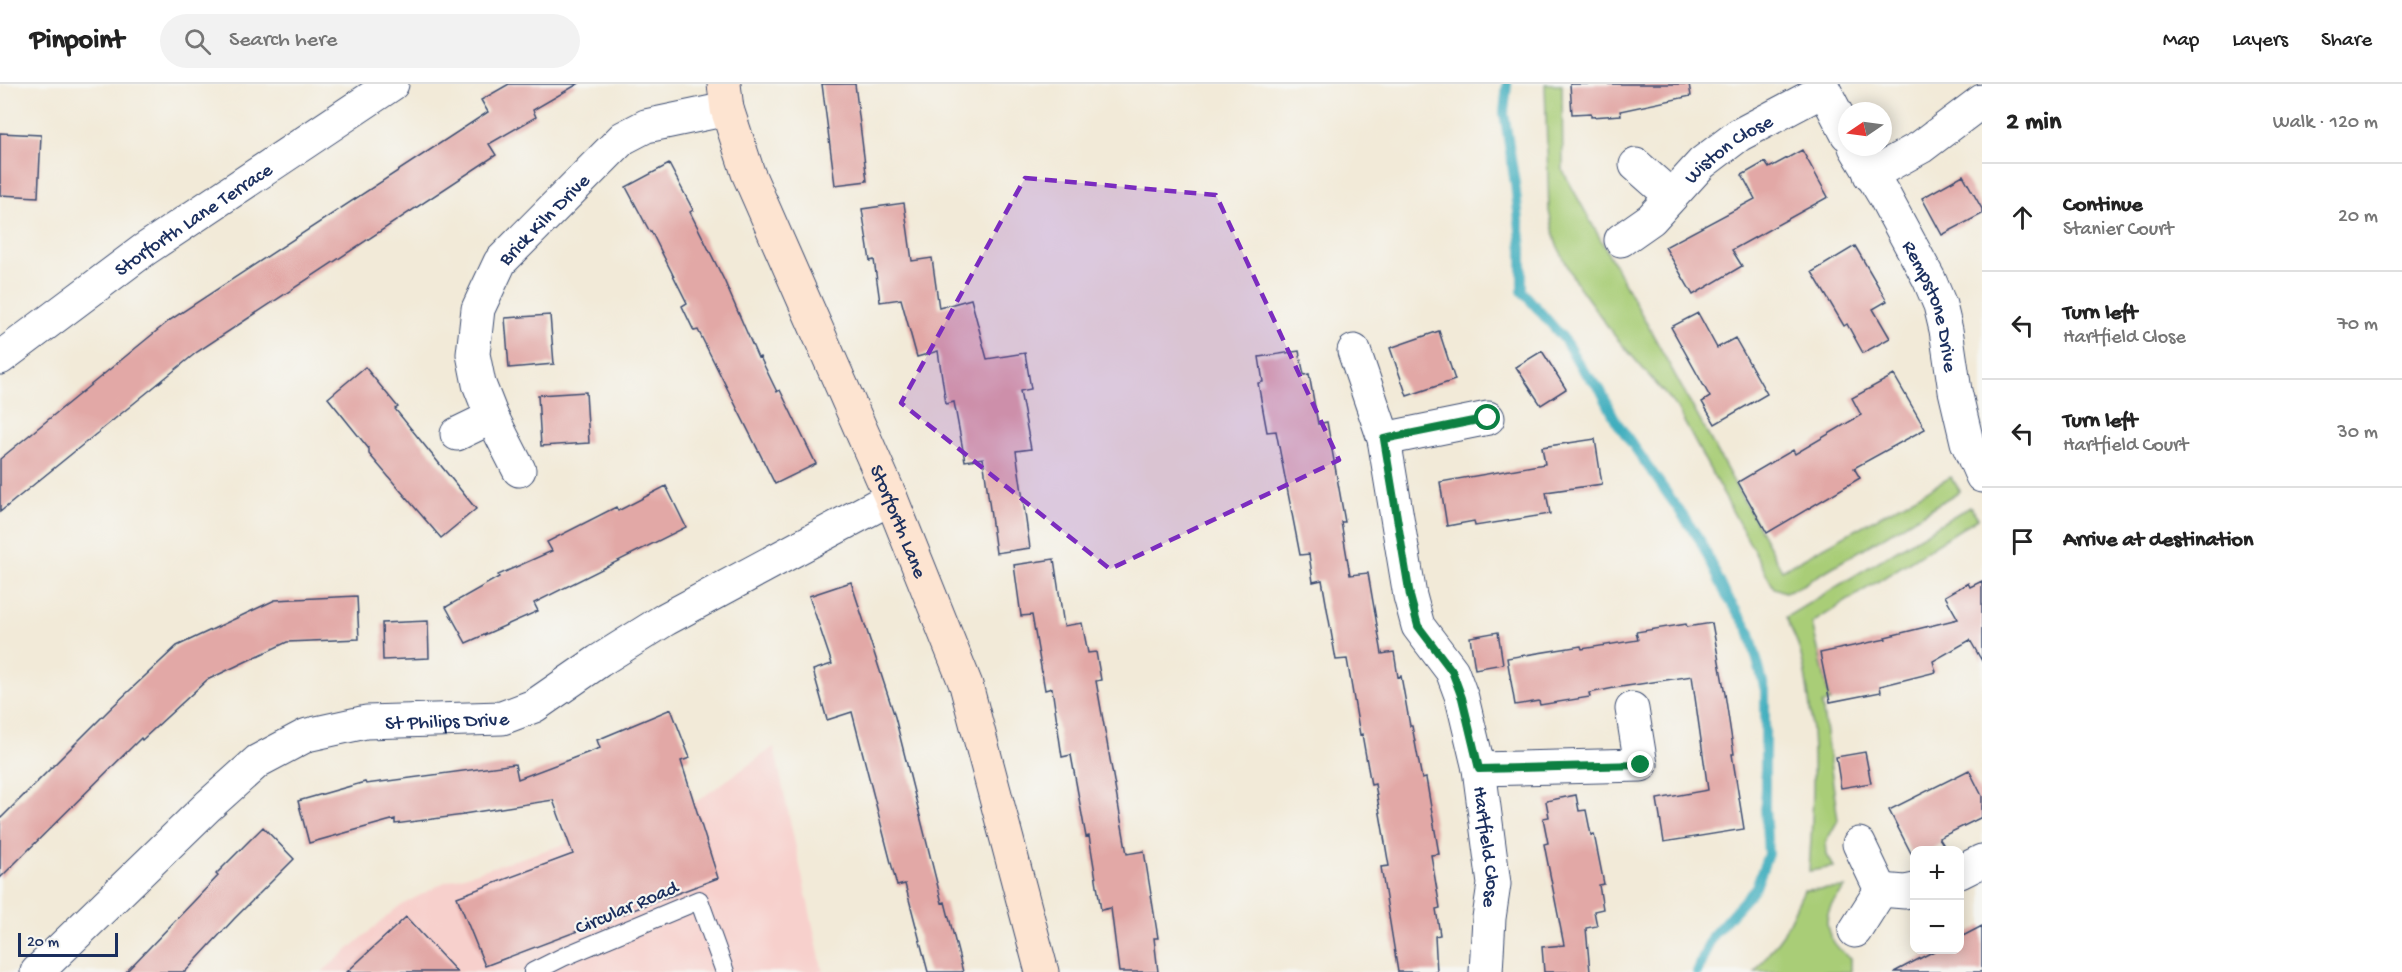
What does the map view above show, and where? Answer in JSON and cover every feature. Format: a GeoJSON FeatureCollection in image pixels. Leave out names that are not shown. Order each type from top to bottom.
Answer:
{"type":"FeatureCollection","features":[{"type":"Feature","properties":{"kind":"street","name":"Storforth Lane Terrace"},"geometry":{"type":"LineString","coordinates":[[0,358],[144,250],[392,84]]}},
{"type":"Feature","properties":{"kind":"street"},"geometry":{"type":"LineString","coordinates":[[1822,87],[1838,117]]}},
{"type":"Feature","properties":{"kind":"street","name":"Wiston Close"},"geometry":{"type":"LineString","coordinates":[[1621,240],[1651,219],[1702,163],[1739,135],[1822,87]]}},
{"type":"Feature","properties":{"kind":"street","name":"Brick Kiln Drive"},"geometry":{"type":"LineString","coordinates":[[519,470],[492,417],[479,384],[473,354],[478,309],[500,262],[623,138],[646,126],[726,97]]}},
{"type":"Feature","properties":{"kind":"street","name":"Storforth Lane"},"geometry":{"type":"LineString","coordinates":[[726,97],[748,173],[891,498],[966,685],[1042,972]]}},
{"type":"Feature","properties":{"kind":"street"},"geometry":{"type":"LineString","coordinates":[[1870,175],[1921,147],[1982,101]]}},
{"type":"Feature","properties":{"kind":"street","name":"Rempstone Drive"},"geometry":{"type":"LineString","coordinates":[[1859,156],[1929,279],[1940,305],[1967,442],[1982,476]]}},
{"type":"Feature","properties":{"kind":"street","name":"Wiston Close"},"geometry":{"type":"LineString","coordinates":[[1636,165],[1671,196]]}},
{"type":"Feature","properties":{"kind":"street","name":"Hartfield Close"},"geometry":{"type":"LineString","coordinates":[[1354,351],[1384,439],[1410,596],[1418,626],[1452,671],[1462,698],[1479,769],[1494,884],[1485,972]]}},
{"type":"Feature","properties":{"kind":"street"},"geometry":{"type":"LineString","coordinates":[[457,434],[492,417]]}},
{"type":"Feature","properties":{"kind":"street"},"geometry":{"type":"LineString","coordinates":[[1384,439],[1488,418]]}},
{"type":"Feature","properties":{"kind":"street","name":"St Philips Drive"},"geometry":{"type":"LineString","coordinates":[[37,972],[208,806],[258,761],[307,735],[366,722],[502,718],[534,706],[599,661],[666,619],[891,498]]}},
{"type":"Feature","properties":{"kind":"street"},"geometry":{"type":"LineString","coordinates":[[1479,769],[1641,765],[1632,709]]}},
{"type":"Feature","properties":{"kind":"street"},"geometry":{"type":"LineString","coordinates":[[1859,844],[1881,890]]}},
{"type":"Feature","properties":{"kind":"street"},"geometry":{"type":"LineString","coordinates":[[1964,870],[1982,861]]}},
{"type":"Feature","properties":{"kind":"street"},"geometry":{"type":"LineString","coordinates":[[1881,890],[1910,891]]}},
{"type":"Feature","properties":{"kind":"street"},"geometry":{"type":"LineString","coordinates":[[1855,931],[1881,890]]}},
{"type":"Feature","properties":{"kind":"lane","name":"Circular Road"},"geometry":{"type":"LineString","coordinates":[[533,972],[566,964],[699,900],[725,972]]}},
{"type":"Feature","properties":{"kind":"highlighted area"},"geometry":{"type":"Polygon","coordinates":[[[1025,178],[1216,195],[1339,460],[1110,569],[901,403],[1025,178]]]}},
{"type":"Feature","properties":{"kind":"shaded area"},"geometry":{"type":"Polygon","coordinates":[[[774,747],[823,972],[322,972],[398,907],[445,882],[693,804],[774,747]]]}},
{"type":"Feature","properties":{"kind":"green space"},"geometry":{"type":"Polygon","coordinates":[[[1545,84],[1562,84],[1563,171],[1782,570],[1951,477],[1960,491],[1799,587],[1785,592],[1774,588],[1676,407],[1614,335],[1575,281],[1556,243],[1549,211],[1545,84]]]}},
{"type":"Feature","properties":{"kind":"green space"},"geometry":{"type":"Polygon","coordinates":[[[1970,506],[1978,518],[1812,623],[1830,702],[1822,704],[1838,820],[1826,842],[1827,855],[1834,867],[1809,871],[1813,788],[1810,705],[1800,651],[1786,617],[1970,506]]]}},
{"type":"Feature","properties":{"kind":"green space"},"geometry":{"type":"Polygon","coordinates":[[[1845,888],[1831,905],[1827,923],[1831,937],[1839,949],[1851,958],[1851,972],[1755,972],[1783,934],[1804,890],[1845,888]]]}},
{"type":"Feature","properties":{"kind":"building"},"geometry":{"type":"Polygon","coordinates":[[[509,84],[578,84],[533,110],[536,117],[489,144],[496,155],[197,352],[0,512],[0,459],[170,320],[488,112],[481,100],[509,84]]]}},
{"type":"Feature","properties":{"kind":"building"},"geometry":{"type":"Polygon","coordinates":[[[822,84],[855,84],[867,181],[835,185],[822,84]]]}},
{"type":"Feature","properties":{"kind":"building"},"geometry":{"type":"Polygon","coordinates":[[[1570,84],[1689,84],[1691,96],[1620,111],[1621,115],[1591,117],[1591,113],[1572,114],[1570,84]]]}},
{"type":"Feature","properties":{"kind":"building"},"geometry":{"type":"Polygon","coordinates":[[[0,133],[41,135],[38,197],[0,195],[0,133]]]}},
{"type":"Feature","properties":{"kind":"building"},"geometry":{"type":"Polygon","coordinates":[[[1802,150],[1828,197],[1732,250],[1742,266],[1693,295],[1665,247],[1755,199],[1742,175],[1765,162],[1769,168],[1802,150]]]}},
{"type":"Feature","properties":{"kind":"building"},"geometry":{"type":"Polygon","coordinates":[[[669,164],[693,210],[690,212],[724,280],[758,358],[760,357],[777,392],[780,390],[816,464],[775,484],[698,330],[694,331],[682,306],[687,303],[626,187],[669,164]]]}},
{"type":"Feature","properties":{"kind":"building"},"geometry":{"type":"Polygon","coordinates":[[[1963,175],[1982,209],[1982,214],[1942,235],[1922,198],[1963,175]]]}},
{"type":"Feature","properties":{"kind":"building"},"geometry":{"type":"Polygon","coordinates":[[[904,203],[912,261],[932,258],[939,308],[971,299],[987,359],[1025,353],[1031,389],[1020,391],[1031,449],[1016,451],[1030,548],[996,553],[983,458],[965,461],[954,402],[946,404],[938,351],[917,357],[901,299],[880,302],[874,260],[870,261],[862,209],[904,203]]]}},
{"type":"Feature","properties":{"kind":"building"},"geometry":{"type":"Polygon","coordinates":[[[1855,246],[1887,301],[1873,309],[1890,338],[1863,353],[1847,324],[1844,326],[1812,272],[1855,246]]]}},
{"type":"Feature","properties":{"kind":"building"},"geometry":{"type":"Polygon","coordinates":[[[1698,313],[1717,348],[1735,338],[1767,394],[1715,424],[1702,402],[1710,397],[1671,327],[1698,313]]]}},
{"type":"Feature","properties":{"kind":"building"},"geometry":{"type":"Polygon","coordinates":[[[550,315],[554,364],[509,368],[505,318],[550,315]]]}},
{"type":"Feature","properties":{"kind":"building"},"geometry":{"type":"Polygon","coordinates":[[[1439,331],[1455,380],[1407,396],[1390,348],[1439,331]]]}},
{"type":"Feature","properties":{"kind":"building"},"geometry":{"type":"Polygon","coordinates":[[[1299,351],[1304,375],[1309,374],[1318,424],[1327,422],[1345,522],[1341,522],[1350,575],[1368,573],[1382,654],[1394,652],[1422,779],[1426,778],[1439,854],[1431,855],[1440,908],[1436,909],[1440,935],[1435,936],[1437,972],[1398,972],[1381,867],[1389,866],[1375,784],[1371,785],[1347,659],[1336,660],[1322,580],[1313,582],[1309,554],[1300,555],[1276,431],[1267,432],[1258,383],[1263,382],[1259,357],[1299,351]]]}},
{"type":"Feature","properties":{"kind":"building"},"geometry":{"type":"Polygon","coordinates":[[[1542,351],[1566,389],[1541,405],[1516,367],[1542,351]]]}},
{"type":"Feature","properties":{"kind":"building"},"geometry":{"type":"Polygon","coordinates":[[[365,367],[398,407],[395,409],[476,509],[441,538],[369,454],[369,449],[328,398],[365,367]]]}},
{"type":"Feature","properties":{"kind":"building"},"geometry":{"type":"Polygon","coordinates":[[[1894,375],[1925,429],[1854,468],[1860,478],[1767,533],[1738,482],[1793,450],[1795,454],[1861,415],[1852,398],[1894,375]]]}},
{"type":"Feature","properties":{"kind":"building"},"geometry":{"type":"Polygon","coordinates":[[[586,392],[589,443],[541,446],[538,395],[586,392]]]}},
{"type":"Feature","properties":{"kind":"building"},"geometry":{"type":"Polygon","coordinates":[[[1595,439],[1602,484],[1546,492],[1550,514],[1475,526],[1474,521],[1447,526],[1440,482],[1545,464],[1542,447],[1595,439]]]}},
{"type":"Feature","properties":{"kind":"building"},"geometry":{"type":"Polygon","coordinates":[[[666,486],[686,527],[534,603],[538,611],[466,643],[446,607],[499,577],[498,575],[552,551],[547,542],[616,507],[618,511],[666,486]]]}},
{"type":"Feature","properties":{"kind":"building"},"geometry":{"type":"Polygon","coordinates":[[[1054,559],[1064,626],[1082,623],[1088,653],[1096,652],[1101,680],[1096,681],[1127,854],[1144,851],[1158,938],[1154,938],[1158,972],[1119,972],[1111,908],[1101,910],[1089,836],[1086,837],[1071,755],[1062,757],[1052,688],[1045,690],[1032,615],[1021,616],[1014,565],[1054,559]]]}},
{"type":"Feature","properties":{"kind":"building"},"geometry":{"type":"Polygon","coordinates":[[[1982,581],[1982,661],[1970,640],[1933,661],[1936,672],[1880,686],[1881,692],[1830,702],[1820,653],[1886,639],[1885,637],[1958,619],[1945,596],[1968,583],[1970,587],[1982,581]]]}},
{"type":"Feature","properties":{"kind":"building"},"geometry":{"type":"Polygon","coordinates":[[[851,582],[895,717],[942,903],[945,902],[963,972],[928,972],[905,884],[897,886],[852,712],[827,720],[813,670],[832,664],[809,596],[851,582]]]}},
{"type":"Feature","properties":{"kind":"building"},"geometry":{"type":"Polygon","coordinates":[[[357,596],[359,639],[287,642],[207,680],[142,740],[141,738],[0,878],[0,819],[112,707],[177,646],[275,600],[357,596]]]}},
{"type":"Feature","properties":{"kind":"building"},"geometry":{"type":"Polygon","coordinates":[[[428,621],[429,658],[383,660],[382,623],[428,621]]]}},
{"type":"Feature","properties":{"kind":"building"},"geometry":{"type":"Polygon","coordinates":[[[1712,623],[1725,694],[1744,829],[1664,842],[1657,799],[1708,790],[1692,676],[1589,693],[1590,697],[1540,705],[1539,701],[1515,705],[1507,658],[1581,646],[1582,649],[1638,640],[1636,632],[1686,624],[1687,627],[1712,623]]]}},
{"type":"Feature","properties":{"kind":"building"},"geometry":{"type":"Polygon","coordinates":[[[1498,632],[1503,664],[1475,669],[1470,637],[1498,632]]]}},
{"type":"Feature","properties":{"kind":"building"},"geometry":{"type":"Polygon","coordinates":[[[671,709],[690,758],[681,761],[718,878],[485,966],[457,897],[573,854],[553,800],[395,824],[395,819],[309,843],[298,801],[365,782],[366,784],[515,764],[518,779],[600,748],[597,740],[671,709]]]}},
{"type":"Feature","properties":{"kind":"building"},"geometry":{"type":"Polygon","coordinates":[[[1865,752],[1871,783],[1841,788],[1836,757],[1865,752]]]}},
{"type":"Feature","properties":{"kind":"building"},"geometry":{"type":"Polygon","coordinates":[[[1969,770],[1982,796],[1982,817],[1939,838],[1943,844],[1910,846],[1910,851],[1889,810],[1969,770]]]}},
{"type":"Feature","properties":{"kind":"building"},"geometry":{"type":"Polygon","coordinates":[[[1576,795],[1579,811],[1586,810],[1591,835],[1594,834],[1604,884],[1599,885],[1603,909],[1594,911],[1597,926],[1586,928],[1590,972],[1544,972],[1542,947],[1564,945],[1544,844],[1548,843],[1543,818],[1549,817],[1546,801],[1576,795]]]}},
{"type":"Feature","properties":{"kind":"building"},"geometry":{"type":"Polygon","coordinates":[[[263,827],[294,859],[185,972],[126,972],[218,876],[216,874],[263,827]]]}},
{"type":"Feature","properties":{"kind":"building"},"geometry":{"type":"Polygon","coordinates":[[[406,917],[457,972],[347,972],[406,917]]]}},
{"type":"Feature","properties":{"kind":"building"},"geometry":{"type":"Polygon","coordinates":[[[1982,926],[1982,972],[1894,972],[1928,954],[1964,954],[1964,935],[1982,926]]]}},
{"type":"Feature","properties":{"kind":"waterway"},"geometry":{"type":"LineString","coordinates":[[1507,84],[1504,113],[1522,249],[1522,291],[1564,339],[1582,369],[1600,389],[1616,421],[1700,540],[1726,595],[1749,630],[1765,690],[1765,808],[1768,854],[1756,887],[1712,936],[1697,972]]}},
{"type":"Feature","properties":{"kind":"route"},"geometry":{"type":"LineString","coordinates":[[1488,418],[1384,439],[1410,596],[1418,626],[1452,671],[1462,698],[1479,769],[1641,765]]}}]}
